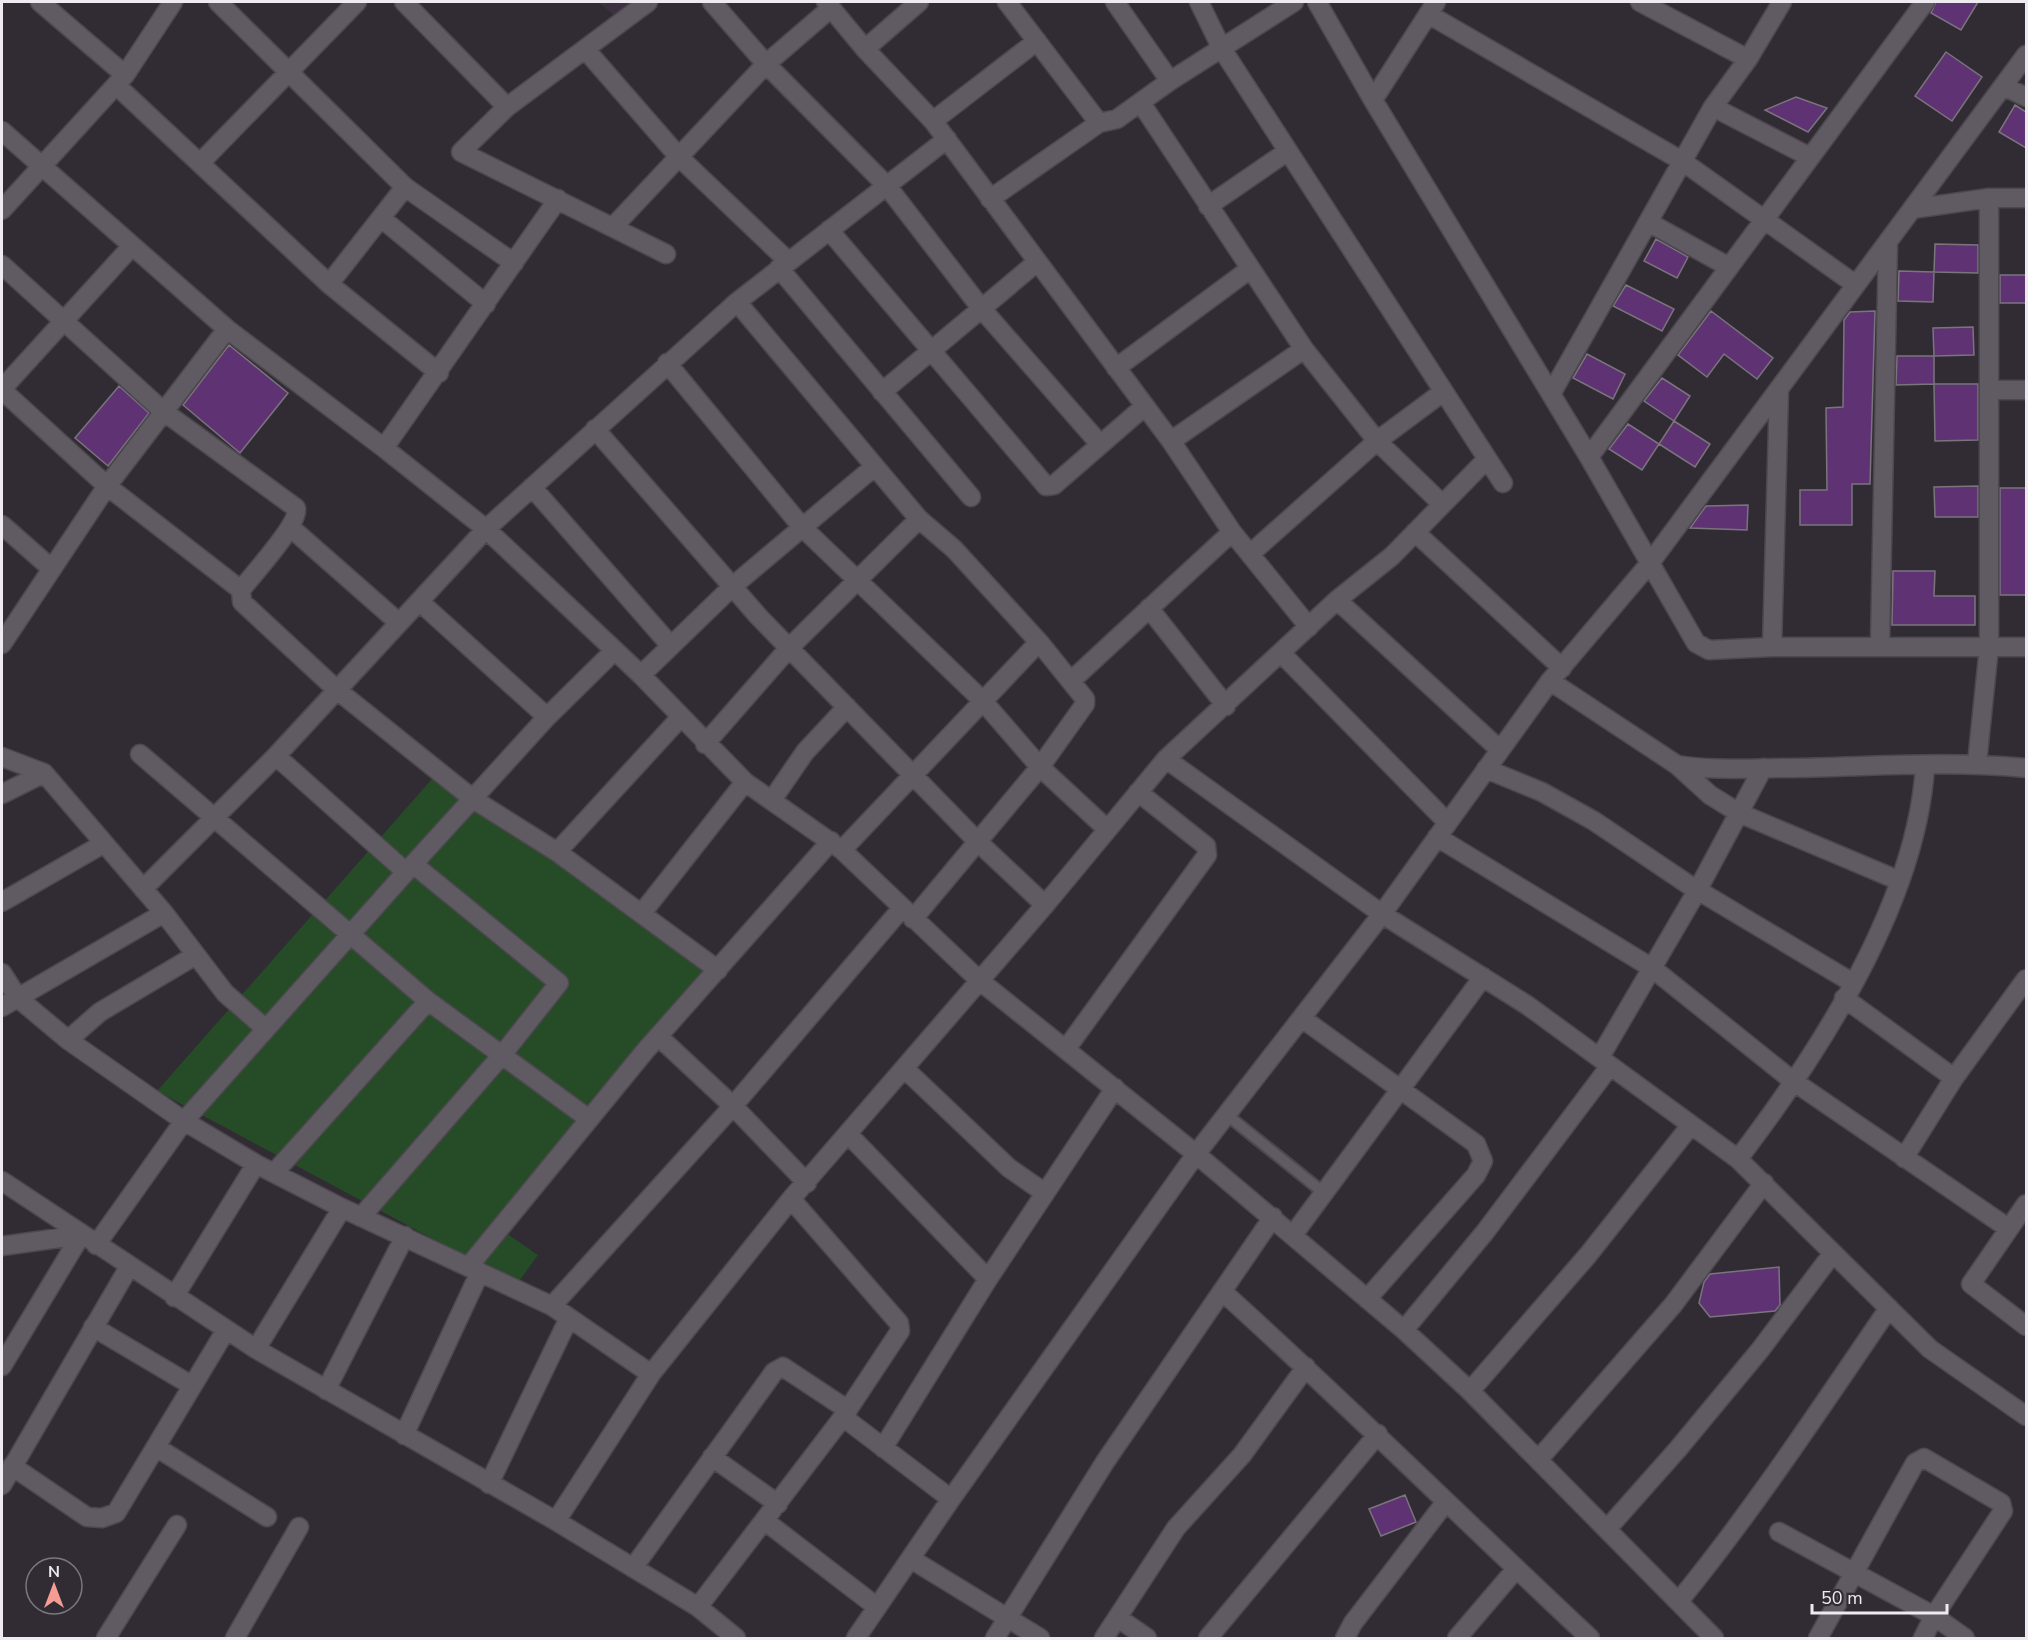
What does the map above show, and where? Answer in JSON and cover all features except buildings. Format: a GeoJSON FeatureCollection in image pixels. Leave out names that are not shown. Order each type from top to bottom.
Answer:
{"type":"FeatureCollection","features":[{"type":"Feature","properties":{"kind":"street"},"geometry":{"type":"LineString","coordinates":[[40,2],[121,80],[200,163],[329,284],[439,373]]}},
{"type":"Feature","properties":{"kind":"street"},"geometry":{"type":"LineString","coordinates":[[2,210],[121,80],[173,2]]}},
{"type":"Feature","properties":{"kind":"street"},"geometry":{"type":"LineString","coordinates":[[218,2],[405,187],[514,262]]}},
{"type":"Feature","properties":{"kind":"street"},"geometry":{"type":"LineString","coordinates":[[200,163],[357,2]]}},
{"type":"Feature","properties":{"kind":"street"},"geometry":{"type":"LineString","coordinates":[[404,2],[507,107]]}},
{"type":"Feature","properties":{"kind":"street"},"geometry":{"type":"LineString","coordinates":[[648,2],[507,107],[461,152],[666,254]]}},
{"type":"Feature","properties":{"kind":"street"},"geometry":{"type":"LineString","coordinates":[[712,2],[766,64],[887,186],[981,308],[1100,443]]}},
{"type":"Feature","properties":{"kind":"street"},"geometry":{"type":"LineString","coordinates":[[865,49],[919,2]]}},
{"type":"Feature","properties":{"kind":"street"},"geometry":{"type":"LineString","coordinates":[[1006,2],[1099,123]]}},
{"type":"Feature","properties":{"kind":"street"},"geometry":{"type":"LineString","coordinates":[[1115,2],[1170,81]]}},
{"type":"Feature","properties":{"kind":"street"},"geometry":{"type":"LineString","coordinates":[[1198,2],[1222,49],[1503,483]]}},
{"type":"Feature","properties":{"kind":"street"},"geometry":{"type":"LineString","coordinates":[[990,199],[1099,123],[1117,119],[1142,104],[1170,81],[1294,2]]}},
{"type":"Feature","properties":{"kind":"street"},"geometry":{"type":"LineString","coordinates":[[1317,2],[1373,100],[1589,457],[1696,643],[1709,650],[1772,647],[2026,647]]}},
{"type":"Feature","properties":{"kind":"street"},"geometry":{"type":"LineString","coordinates":[[1640,2],[1748,59]]}},
{"type":"Feature","properties":{"kind":"street"},"geometry":{"type":"LineString","coordinates":[[1551,394],[1713,107],[1748,59],[1782,2]]}},
{"type":"Feature","properties":{"kind":"street"},"geometry":{"type":"LineString","coordinates":[[1589,457],[1925,2]]}},
{"type":"Feature","properties":{"kind":"street"},"geometry":{"type":"LineString","coordinates":[[613,227],[766,64],[828,5],[947,139],[1171,441],[1232,532],[1309,627]]}},
{"type":"Feature","properties":{"kind":"street"},"geometry":{"type":"LineString","coordinates":[[1373,100],[1432,8],[1682,161],[1763,221],[1856,285]]}},
{"type":"Feature","properties":{"kind":"street"},"geometry":{"type":"LineString","coordinates":[[933,121],[1037,41]]}},
{"type":"Feature","properties":{"kind":"street"},"geometry":{"type":"LineString","coordinates":[[585,49],[679,157],[784,265],[882,392],[972,496]]}},
{"type":"Feature","properties":{"kind":"street"},"geometry":{"type":"LineString","coordinates":[[856,1638],[951,1499],[1196,1154],[1382,915],[1556,674],[1650,563],[2026,55]]}},
{"type":"Feature","properties":{"kind":"street"},"geometry":{"type":"LineString","coordinates":[[2003,86],[2026,97]]}},
{"type":"Feature","properties":{"kind":"street"},"geometry":{"type":"LineString","coordinates":[[1142,104],[1304,349],[1377,441],[1442,504]]}},
{"type":"Feature","properties":{"kind":"street"},"geometry":{"type":"LineString","coordinates":[[1713,107],[1810,157]]}},
{"type":"Feature","properties":{"kind":"street"},"geometry":{"type":"LineString","coordinates":[[2,131],[227,329],[384,448],[486,530],[613,652],[641,675],[705,744],[745,782],[837,846],[980,981],[1273,1217],[1404,1330],[1470,1391],[1714,1638]]}},
{"type":"Feature","properties":{"kind":"street"},"geometry":{"type":"LineString","coordinates":[[143,889],[276,756],[398,622],[420,602],[486,530],[532,487],[737,302],[947,139]]}},
{"type":"Feature","properties":{"kind":"street"},"geometry":{"type":"LineString","coordinates":[[1208,206],[1288,151]]}},
{"type":"Feature","properties":{"kind":"street"},"geometry":{"type":"LineString","coordinates":[[329,284],[405,187]]}},
{"type":"Feature","properties":{"kind":"street"},"geometry":{"type":"LineString","coordinates":[[1912,209],[1989,198],[2026,198]]}},
{"type":"Feature","properties":{"kind":"street"},"geometry":{"type":"LineString","coordinates":[[1977,763],[1989,647],[1989,198]]}},
{"type":"Feature","properties":{"kind":"street"},"geometry":{"type":"LineString","coordinates":[[384,448],[439,373],[558,199]]}},
{"type":"Feature","properties":{"kind":"street"},"geometry":{"type":"LineString","coordinates":[[381,218],[486,304]]}},
{"type":"Feature","properties":{"kind":"street"},"geometry":{"type":"LineString","coordinates":[[1648,222],[1729,267]]}},
{"type":"Feature","properties":{"kind":"street"},"geometry":{"type":"LineString","coordinates":[[829,230],[1046,486],[1054,485],[1145,406]]}},
{"type":"Feature","properties":{"kind":"street"},"geometry":{"type":"LineString","coordinates":[[1880,646],[1888,241]]}},
{"type":"Feature","properties":{"kind":"street"},"geometry":{"type":"LineString","coordinates":[[132,246],[63,319],[2,390],[107,486],[241,590]]}},
{"type":"Feature","properties":{"kind":"street"},"geometry":{"type":"LineString","coordinates":[[882,392],[1037,262]]}},
{"type":"Feature","properties":{"kind":"street"},"geometry":{"type":"LineString","coordinates":[[2,265],[163,411],[296,508],[297,515],[290,527],[241,590],[242,602],[338,690],[473,800],[557,852],[718,970]]}},
{"type":"Feature","properties":{"kind":"street"},"geometry":{"type":"LineString","coordinates":[[1116,368],[1250,269]]}},
{"type":"Feature","properties":{"kind":"street"},"geometry":{"type":"LineString","coordinates":[[552,1306],[908,913],[977,841],[1040,767],[1085,704],[1084,696],[1072,680],[954,549],[919,519],[737,302]]}},
{"type":"Feature","properties":{"kind":"street"},"geometry":{"type":"LineString","coordinates":[[2,644],[107,486],[227,329]]}},
{"type":"Feature","properties":{"kind":"street"},"geometry":{"type":"LineString","coordinates":[[1171,441],[1304,349]]}},
{"type":"Feature","properties":{"kind":"street"},"geometry":{"type":"LineString","coordinates":[[668,363],[802,527],[982,700],[1040,767],[1107,829]]}},
{"type":"Feature","properties":{"kind":"street"},"geometry":{"type":"LineString","coordinates":[[1772,647],[1779,389]]}},
{"type":"Feature","properties":{"kind":"street"},"geometry":{"type":"LineString","coordinates":[[1989,390],[2026,390]]}},
{"type":"Feature","properties":{"kind":"street"},"geometry":{"type":"LineString","coordinates":[[1250,554],[1377,441],[1443,392]]}},
{"type":"Feature","properties":{"kind":"street"},"geometry":{"type":"LineString","coordinates":[[595,429],[789,648],[977,841],[1045,906]]}},
{"type":"Feature","properties":{"kind":"street"},"geometry":{"type":"LineString","coordinates":[[556,1521],[651,1374],[791,1199],[849,1135],[1045,906],[1166,759],[1226,706],[1337,600],[1392,556],[1487,459]]}},
{"type":"Feature","properties":{"kind":"street"},"geometry":{"type":"LineString","coordinates":[[641,675],[733,586],[874,467]]}},
{"type":"Feature","properties":{"kind":"street"},"geometry":{"type":"LineString","coordinates":[[532,487],[671,646]]}},
{"type":"Feature","properties":{"kind":"street"},"geometry":{"type":"LineString","coordinates":[[705,744],[789,648],[919,519]]}},
{"type":"Feature","properties":{"kind":"street"},"geometry":{"type":"LineString","coordinates":[[2,525],[52,569]]}},
{"type":"Feature","properties":{"kind":"street"},"geometry":{"type":"LineString","coordinates":[[290,527],[398,622]]}},
{"type":"Feature","properties":{"kind":"street"},"geometry":{"type":"LineString","coordinates":[[1072,680],[1232,532]]}},
{"type":"Feature","properties":{"kind":"street"},"geometry":{"type":"LineString","coordinates":[[1415,532],[1556,674],[1677,765],[1710,795],[1739,813],[1900,881]]}},
{"type":"Feature","properties":{"kind":"street"},"geometry":{"type":"LineString","coordinates":[[1337,600],[1500,750]]}},
{"type":"Feature","properties":{"kind":"street"},"geometry":{"type":"LineString","coordinates":[[420,602],[547,717]]}},
{"type":"Feature","properties":{"kind":"street"},"geometry":{"type":"LineString","coordinates":[[1149,608],[1226,706]]}},
{"type":"Feature","properties":{"kind":"street"},"geometry":{"type":"LineString","coordinates":[[404,1435],[474,1269],[589,1119],[658,1036],[718,970],[837,846],[914,774],[1039,642]]}},
{"type":"Feature","properties":{"kind":"street"},"geometry":{"type":"LineString","coordinates":[[2,1366],[88,1240],[184,1121],[547,717],[613,652]]}},
{"type":"Feature","properties":{"kind":"street"},"geometry":{"type":"LineString","coordinates":[[1281,653],[1442,830],[1652,968],[1793,1081],[2008,1228]]}},
{"type":"Feature","properties":{"kind":"street"},"geometry":{"type":"LineString","coordinates":[[772,800],[805,752],[847,706]]}},
{"type":"Feature","properties":{"kind":"street"},"geometry":{"type":"LineString","coordinates":[[557,852],[680,718]]}},
{"type":"Feature","properties":{"kind":"street"},"geometry":{"type":"LineString","coordinates":[[140,754],[428,1001],[589,1119]]}},
{"type":"Feature","properties":{"kind":"street"},"geometry":{"type":"LineString","coordinates":[[276,756],[409,868],[559,983],[502,1055],[361,1217]]}},
{"type":"Feature","properties":{"kind":"street"},"geometry":{"type":"LineString","coordinates":[[2,757],[44,773],[164,913],[225,993],[266,1029]]}},
{"type":"Feature","properties":{"kind":"street"},"geometry":{"type":"LineString","coordinates":[[1166,759],[1382,915],[1483,977],[1605,1061],[1738,1159],[1947,1364],[2026,1416]]}},
{"type":"Feature","properties":{"kind":"street"},"geometry":{"type":"LineString","coordinates":[[1677,765],[1701,769],[1925,766],[1977,763],[2026,768]]}},
{"type":"Feature","properties":{"kind":"street"},"geometry":{"type":"LineString","coordinates":[[1738,1159],[1793,1081],[1849,991],[1900,881],[1914,835],[1924,790],[1925,766]]}},
{"type":"Feature","properties":{"kind":"street"},"geometry":{"type":"LineString","coordinates":[[1404,1330],[1485,1232],[1605,1061],[1652,968],[1697,891],[1763,768]]}},
{"type":"Feature","properties":{"kind":"street"},"geometry":{"type":"LineString","coordinates":[[1486,769],[1542,792],[1594,821],[1849,991],[1954,1078]]}},
{"type":"Feature","properties":{"kind":"street"},"geometry":{"type":"LineString","coordinates":[[2,794],[44,773]]}},
{"type":"Feature","properties":{"kind":"street"},"geometry":{"type":"LineString","coordinates":[[642,913],[745,782]]}},
{"type":"Feature","properties":{"kind":"street"},"geometry":{"type":"LineString","coordinates":[[1066,1049],[1207,855],[1206,846],[1138,792]]}},
{"type":"Feature","properties":{"kind":"street"},"geometry":{"type":"LineString","coordinates":[[2,902],[103,844]]}},
{"type":"Feature","properties":{"kind":"street"},"geometry":{"type":"LineString","coordinates":[[2,1007],[164,913]]}},
{"type":"Feature","properties":{"kind":"street"},"geometry":{"type":"LineString","coordinates":[[68,1040],[100,1012],[196,955]]}},
{"type":"Feature","properties":{"kind":"street"},"geometry":{"type":"LineString","coordinates":[[2,973],[18,998],[68,1040],[184,1121],[256,1164],[342,1208],[552,1306],[651,1374]]}},
{"type":"Feature","properties":{"kind":"street"},"geometry":{"type":"LineString","coordinates":[[1293,1235],[1483,977]]}},
{"type":"Feature","properties":{"kind":"street"},"geometry":{"type":"LineString","coordinates":[[1904,1158],[1954,1078],[2021,1000],[2026,979]]}},
{"type":"Feature","properties":{"kind":"street"},"geometry":{"type":"LineString","coordinates":[[274,1173],[428,1001]]}},
{"type":"Feature","properties":{"kind":"street"},"geometry":{"type":"LineString","coordinates":[[1303,1019],[1476,1144],[1483,1161],[1476,1175],[1367,1299]]}},
{"type":"Feature","properties":{"kind":"street"},"geometry":{"type":"LineString","coordinates":[[658,1036],[733,1106],[807,1183]]}},
{"type":"Feature","properties":{"kind":"street"},"geometry":{"type":"LineString","coordinates":[[905,1069],[1009,1168],[1045,1193]]}},
{"type":"Feature","properties":{"kind":"street"},"geometry":{"type":"LineString","coordinates":[[883,1448],[987,1279],[1115,1088]]}},
{"type":"Feature","properties":{"kind":"street"},"geometry":{"type":"LineString","coordinates":[[1470,1391],[1588,1255],[1691,1125]]}},
{"type":"Feature","properties":{"kind":"street"},"geometry":{"type":"LineString","coordinates":[[849,1135],[987,1279]]}},
{"type":"Feature","properties":{"kind":"street"},"geometry":{"type":"LineString","coordinates":[[174,1297],[256,1164]]}},
{"type":"Feature","properties":{"kind":"street"},"geometry":{"type":"LineString","coordinates":[[2,1181],[174,1297],[256,1349],[556,1521],[698,1607],[736,1638]]}},
{"type":"Feature","properties":{"kind":"street"},"geometry":{"type":"LineString","coordinates":[[1538,1460],[1672,1305],[1764,1183]]}},
{"type":"Feature","properties":{"kind":"street"},"geometry":{"type":"LineString","coordinates":[[698,1607],[846,1413],[896,1341],[900,1331],[899,1323],[791,1199]]}},
{"type":"Feature","properties":{"kind":"street"},"geometry":{"type":"LineString","coordinates":[[2026,1204],[1971,1284],[2026,1326]]}},
{"type":"Feature","properties":{"kind":"street"},"geometry":{"type":"LineString","coordinates":[[256,1349],[342,1208]]}},
{"type":"Feature","properties":{"kind":"street"},"geometry":{"type":"LineString","coordinates":[[995,1638],[1105,1462],[1273,1217]]}},
{"type":"Feature","properties":{"kind":"street"},"geometry":{"type":"LineString","coordinates":[[326,1390],[405,1236]]}},
{"type":"Feature","properties":{"kind":"street"},"geometry":{"type":"LineString","coordinates":[[2,1246],[88,1240]]}},
{"type":"Feature","properties":{"kind":"street"},"geometry":{"type":"LineString","coordinates":[[1607,1529],[1678,1449],[1760,1350],[1833,1253]]}},
{"type":"Feature","properties":{"kind":"street"},"geometry":{"type":"LineString","coordinates":[[2,1485],[129,1267]]}},
{"type":"Feature","properties":{"kind":"street"},"geometry":{"type":"LineString","coordinates":[[1223,1292],[1378,1434],[1445,1503],[1590,1638]]}},
{"type":"Feature","properties":{"kind":"street"},"geometry":{"type":"LineString","coordinates":[[1679,1601],[1766,1490],[1791,1448],[1889,1308]]}},
{"type":"Feature","properties":{"kind":"street"},"geometry":{"type":"LineString","coordinates":[[489,1484],[569,1318]]}},
{"type":"Feature","properties":{"kind":"street"},"geometry":{"type":"LineString","coordinates":[[93,1327],[191,1385]]}},
{"type":"Feature","properties":{"kind":"street"},"geometry":{"type":"LineString","coordinates":[[12,1466],[87,1517],[102,1518],[116,1513],[226,1330]]}},
{"type":"Feature","properties":{"kind":"street"},"geometry":{"type":"LineString","coordinates":[[633,1568],[774,1372],[783,1367],[846,1413],[883,1448],[951,1499]]}},
{"type":"Feature","properties":{"kind":"street"},"geometry":{"type":"LineString","coordinates":[[1104,1638],[1176,1528],[1242,1455],[1306,1368]]}},
{"type":"Feature","properties":{"kind":"street"},"geometry":{"type":"LineString","coordinates":[[1209,1638],[1378,1434]]}},
{"type":"Feature","properties":{"kind":"street"},"geometry":{"type":"LineString","coordinates":[[156,1447],[267,1517]]}},
{"type":"Feature","properties":{"kind":"street"},"geometry":{"type":"LineString","coordinates":[[712,1457],[778,1504]]}},
{"type":"Feature","properties":{"kind":"street"},"geometry":{"type":"LineString","coordinates":[[1818,1638],[1914,1463],[1924,1458],[2001,1503],[2003,1511],[1934,1616],[1923,1638]]}},
{"type":"Feature","properties":{"kind":"street"},"geometry":{"type":"LineString","coordinates":[[1345,1638],[1353,1623],[1445,1503]]}},
{"type":"Feature","properties":{"kind":"street"},"geometry":{"type":"LineString","coordinates":[[765,1521],[877,1607]]}},
{"type":"Feature","properties":{"kind":"street"},"geometry":{"type":"LineString","coordinates":[[106,1638],[177,1525]]}},
{"type":"Feature","properties":{"kind":"street"},"geometry":{"type":"LineString","coordinates":[[235,1638],[299,1527]]}},
{"type":"Feature","properties":{"kind":"street"},"geometry":{"type":"LineString","coordinates":[[1779,1532],[1934,1616],[1965,1638]]}},
{"type":"Feature","properties":{"kind":"street"},"geometry":{"type":"LineString","coordinates":[[910,1559],[1040,1638]]}},
{"type":"Feature","properties":{"kind":"street"},"geometry":{"type":"LineString","coordinates":[[1457,1638],[1516,1569]]}},
{"type":"Feature","properties":{"kind":"street"},"geometry":{"type":"LineString","coordinates":[[1118,1618],[1147,1638]]}},
{"type":"Feature","properties":{"kind":"lane"},"geometry":{"type":"LineString","coordinates":[[1227,1115],[1324,1193]]}},
{"type":"Feature","properties":{"kind":"shaded area"},"geometry":{"type":"Polygon","coordinates":[[[598,2],[634,2],[615,16],[598,2]]]}},
{"type":"Feature","properties":{"kind":"green space"},"geometry":{"type":"Polygon","coordinates":[[[439,771],[717,969],[506,1233],[538,1255],[517,1284],[157,1091],[439,771]]]}}]}
